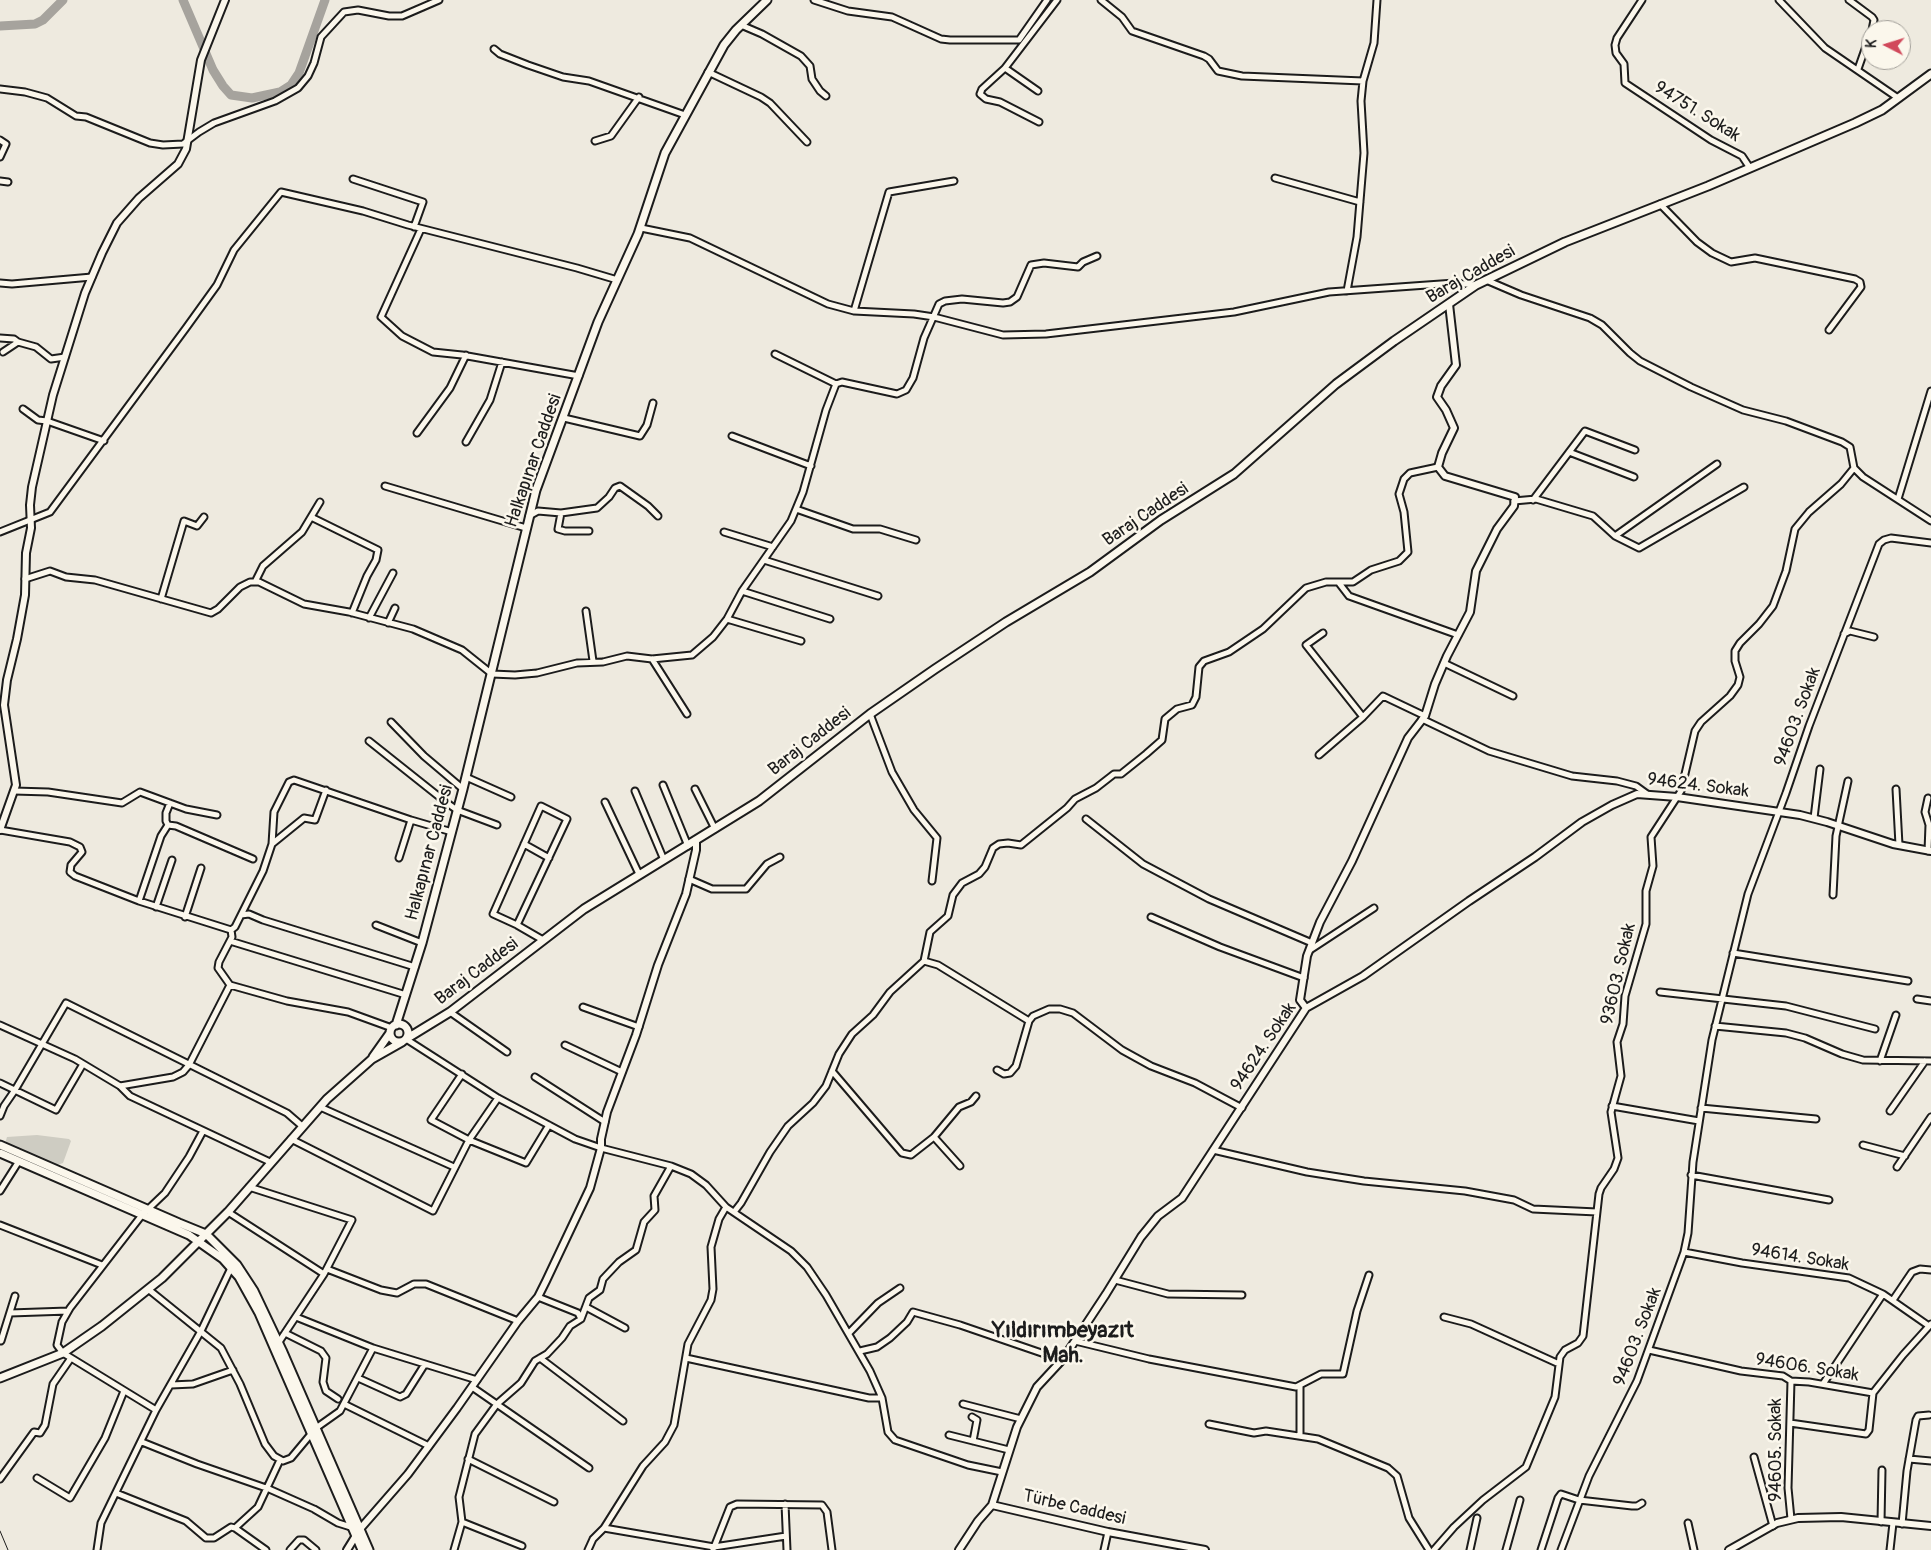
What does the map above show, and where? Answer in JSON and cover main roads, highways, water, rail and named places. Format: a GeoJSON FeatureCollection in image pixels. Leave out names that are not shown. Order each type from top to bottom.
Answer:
{"type":"FeatureCollection","features":[{"type":"Feature","properties":{"kind":"main road","name":"Halkapınar Caddesi"},"geometry":{"type":"LineString","coordinates":[[372,1059],[393,1028],[415,967],[458,810],[538,484],[598,322],[641,228],[661,163],[685,115],[724,45],[741,25],[767,0]]}},
{"type":"Feature","properties":{"kind":"main road","name":"Baraj Caddesi"},"geometry":{"type":"LineString","coordinates":[[372,1059],[450,1012],[584,910],[766,796],[870,714],[981,638],[1090,572],[1161,520],[1234,474],[1336,384],[1394,340],[1476,285],[1565,242],[1660,203],[1708,186],[1856,123],[1882,110],[1931,74]]}},
{"type":"Feature","properties":{"kind":"main road"},"geometry":{"type":"LineString","coordinates":[[401,1024],[407,1029],[404,1040],[395,1041],[391,1038],[393,1028],[401,1024]]}},
{"type":"Feature","properties":{"kind":"main road"},"geometry":{"type":"LineString","coordinates":[[0,1378],[63,1353],[102,1326],[162,1278],[228,1212],[320,1107],[372,1059]]}},
{"type":"Feature","properties":{"kind":"main road"},"geometry":{"type":"LineString","coordinates":[[0,1145],[145,1212],[190,1235],[197,1242],[223,1259],[231,1268],[277,1346]]}},
{"type":"Feature","properties":{"kind":"main road"},"geometry":{"type":"LineString","coordinates":[[0,1153],[145,1212],[206,1234],[237,1265],[254,1291],[356,1537],[368,1549]]}},
{"type":"Feature","properties":{"kind":"main road"},"geometry":{"type":"LineString","coordinates":[[313,1430],[368,1549]]}},
{"type":"Feature","properties":{"kind":"waterway"},"geometry":{"type":"LineString","coordinates":[[0,26],[35,24],[43,20],[63,0]]}},
{"type":"Feature","properties":{"kind":"waterway"},"geometry":{"type":"LineString","coordinates":[[183,0],[213,70],[223,86],[231,95],[252,98],[280,92],[291,85],[299,73],[325,0]]}},
{"type":"Feature","properties":{"kind":"railway"},"geometry":{"type":"LineString","coordinates":[[0,1531],[8,1550]]}},
{"type":"Feature","properties":{"kind":"district","name":"Yıldırımbeyazıt Mah."},"geometry":{"type":"Point","coordinates":[1063,1344]}}]}
